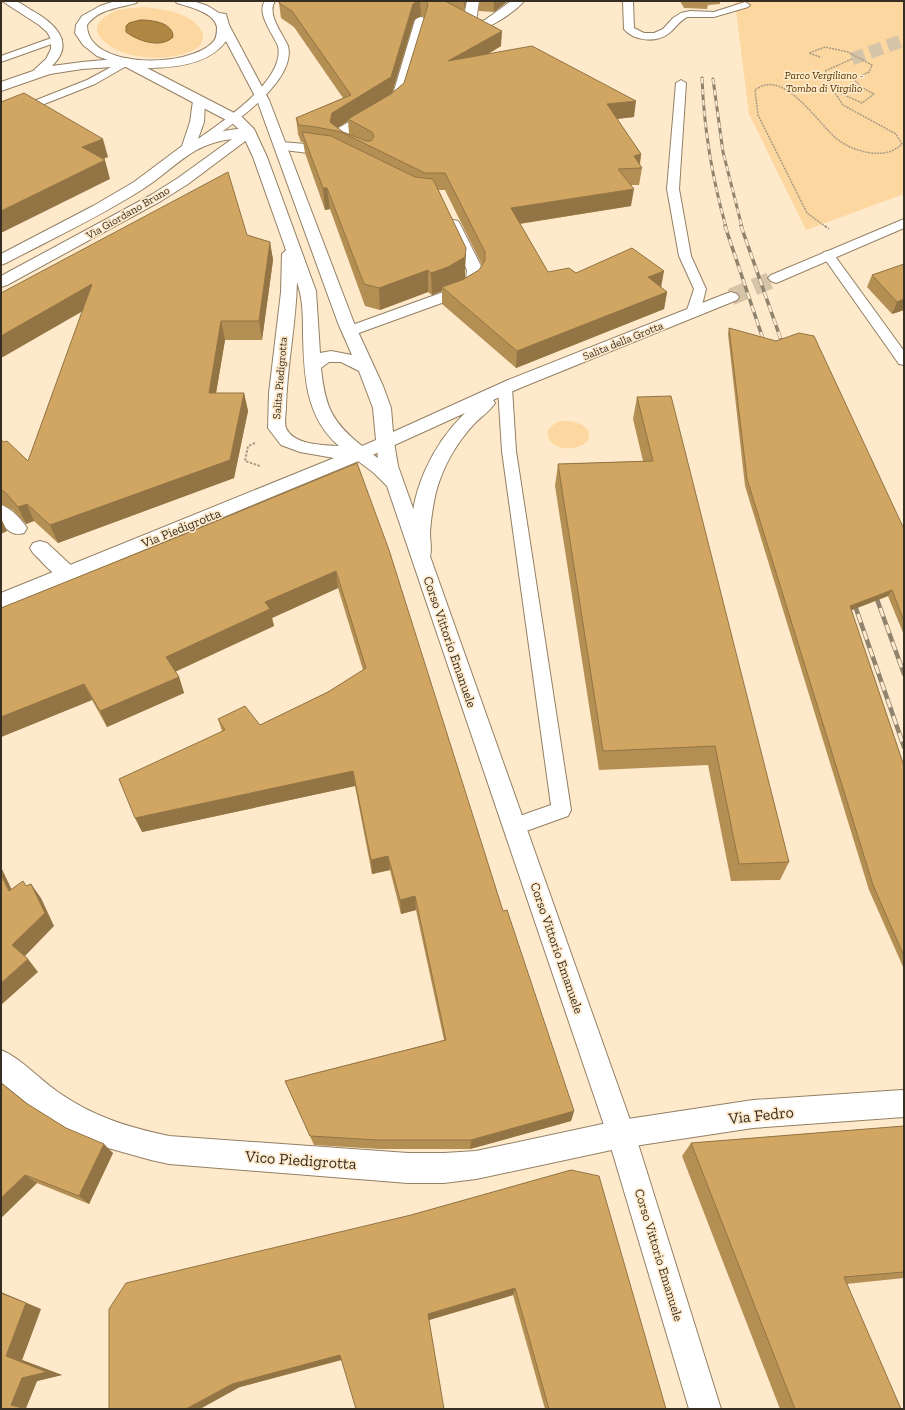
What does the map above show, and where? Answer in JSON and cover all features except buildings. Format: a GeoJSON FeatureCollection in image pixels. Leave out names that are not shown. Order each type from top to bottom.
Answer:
{"type":"FeatureCollection","features":[{"type":"Feature","properties":{"kind":"main road"},"geometry":{"type":"LineString","coordinates":[[8,1],[48,26],[54,32],[57,39],[56,50],[52,59],[38,73]]}},
{"type":"Feature","properties":{"kind":"main road"},"geometry":{"type":"LineString","coordinates":[[132,1],[117,3],[97,10],[88,17],[82,24],[81,33],[89,44],[99,52],[126,62],[233,118],[244,125],[251,137]]}},
{"type":"Feature","properties":{"kind":"main road"},"geometry":{"type":"LineString","coordinates":[[181,1],[210,11],[216,15],[222,23],[260,93],[350,331],[455,293],[472,283],[475,278],[475,270],[449,214]]}},
{"type":"Feature","properties":{"kind":"main road"},"geometry":{"type":"LineString","coordinates":[[473,1],[469,22],[473,26],[489,23],[518,1]]}},
{"type":"Feature","properties":{"kind":"main road"},"geometry":{"type":"LineString","coordinates":[[1,87],[38,73],[82,65],[126,62],[165,64],[189,59],[214,47],[221,40],[224,30],[221,8]]}},
{"type":"Feature","properties":{"kind":"main road"},"geometry":{"type":"LineString","coordinates":[[372,155],[344,141],[340,136],[340,133],[386,106],[399,94],[421,20]]}},
{"type":"Feature","properties":{"kind":"main road"},"geometry":{"type":"LineString","coordinates":[[188,148],[197,122],[199,100]]}},
{"type":"Feature","properties":{"kind":"main road"},"geometry":{"type":"LineString","coordinates":[[1,260],[133,189],[188,148],[202,141],[227,134],[251,137]]}},
{"type":"Feature","properties":{"kind":"main road","name":"Salita Piedigrotta"},"geometry":{"type":"LineString","coordinates":[[251,137],[290,237],[309,298],[314,383],[328,423],[339,436],[388,475],[398,490]]}},
{"type":"Feature","properties":{"kind":"main road","name":"Via Giordano Bruno"},"geometry":{"type":"LineString","coordinates":[[1,282],[156,198],[251,137]]}},
{"type":"Feature","properties":{"kind":"main road"},"geometry":{"type":"LineString","coordinates":[[279,141],[329,151],[358,163]]}},
{"type":"Feature","properties":{"kind":"main road"},"geometry":{"type":"LineString","coordinates":[[776,278],[904,224]]}},
{"type":"Feature","properties":{"kind":"main road","name":"Salita Piedigrotta"},"geometry":{"type":"LineString","coordinates":[[290,237],[290,277],[278,393],[277,428],[287,441],[300,446],[323,451],[360,454]]}},
{"type":"Feature","properties":{"kind":"main road","name":"Salita della Grotta"},"geometry":{"type":"LineString","coordinates":[[385,442],[510,386],[731,297]]}},
{"type":"Feature","properties":{"kind":"main road","name":"Corso Vittorio Emanuele"},"geometry":{"type":"LineString","coordinates":[[350,331],[382,408],[387,460],[621,1134],[705,1409]]}},
{"type":"Feature","properties":{"kind":"main road"},"geometry":{"type":"LineString","coordinates":[[313,368],[316,362],[324,358],[342,356],[353,360],[367,369]]}},
{"type":"Feature","properties":{"kind":"main road"},"geometry":{"type":"LineString","coordinates":[[421,557],[419,537],[421,512],[434,467],[462,427],[476,412],[510,386]]}},
{"type":"Feature","properties":{"kind":"main road","name":"Via Piedigrotta"},"geometry":{"type":"LineString","coordinates":[[1,601],[360,454],[385,442]]}},
{"type":"Feature","properties":{"kind":"main road"},"geometry":{"type":"LineString","coordinates":[[1,512],[17,528]]}},
{"type":"Feature","properties":{"kind":"main road"},"geometry":{"type":"LineString","coordinates":[[40,548],[68,574]]}},
{"type":"Feature","properties":{"kind":"main road","name":"Vico Piedigrotta"},"geometry":{"type":"LineString","coordinates":[[1,1064],[68,1116],[99,1131],[169,1150],[408,1168],[444,1168],[476,1165],[621,1134]]}},
{"type":"Feature","properties":{"kind":"main road","name":"Via Fedro"},"geometry":{"type":"LineString","coordinates":[[621,1134],[753,1114],[902,1104]]}},
{"type":"Feature","properties":{"kind":"lane"},"geometry":{"type":"LineString","coordinates":[[202,141],[233,118],[260,93],[275,77],[283,62],[284,56],[282,46],[267,12],[267,5],[270,1]]}},
{"type":"Feature","properties":{"kind":"lane"},"geometry":{"type":"LineString","coordinates":[[628,1],[629,29],[644,37],[662,34],[676,19],[682,16],[690,14],[709,15],[745,5]]}},
{"type":"Feature","properties":{"kind":"lane"},"geometry":{"type":"LineString","coordinates":[[1,59],[57,39]]}},
{"type":"Feature","properties":{"kind":"lane"},"geometry":{"type":"LineString","coordinates":[[1,118],[91,82],[126,62]]}},
{"type":"Feature","properties":{"kind":"lane"},"geometry":{"type":"LineString","coordinates":[[681,83],[673,189],[685,256],[700,289],[693,313]]}},
{"type":"Feature","properties":{"kind":"lane"},"geometry":{"type":"LineString","coordinates":[[828,255],[904,361]]}},
{"type":"Feature","properties":{"kind":"lane"},"geometry":{"type":"LineString","coordinates":[[510,386],[509,451],[561,810],[515,826]]}},
{"type":"Feature","properties":{"kind":"path"},"geometry":{"type":"LineString","coordinates":[[820,58],[809,53],[825,47],[848,52],[872,65],[869,72],[854,79],[861,87],[874,94],[862,103],[833,90]]}},
{"type":"Feature","properties":{"kind":"path"},"geometry":{"type":"LineString","coordinates":[[852,59],[825,70],[833,90],[844,105],[896,134],[902,144],[896,151],[881,154],[862,152],[838,140],[789,90],[776,85],[761,86],[755,90],[758,115],[807,213],[852,245]]}},
{"type":"Feature","properties":{"kind":"path"},"geometry":{"type":"LineString","coordinates":[[257,442],[248,446],[245,461],[264,467]]}},
{"type":"Feature","properties":{"kind":"green space","name":"Parco Vergiliano - Tomba di Virgilio"},"geometry":{"type":"Polygon","coordinates":[[[735,1],[904,1],[904,194],[806,230],[749,114],[735,1]]]}},
{"type":"Feature","properties":{"kind":"green space"},"geometry":{"type":"Polygon","coordinates":[[[143,7],[170,11],[188,18],[199,27],[202,32],[203,38],[201,44],[194,50],[180,55],[159,58],[126,54],[116,50],[100,37],[97,32],[97,28],[106,16],[119,10],[143,7]]]}},
{"type":"Feature","properties":{"kind":"green space"},"geometry":{"type":"Polygon","coordinates":[[[561,421],[573,422],[584,426],[589,432],[588,441],[583,445],[570,448],[563,448],[551,443],[548,437],[548,430],[555,423],[561,421]]]}},
{"type":"Feature","properties":{"kind":"shaded area"},"geometry":{"type":"Polygon","coordinates":[[[140,20],[155,21],[165,25],[172,32],[173,37],[168,41],[156,43],[143,41],[126,32],[126,26],[129,23],[140,20]]]}},
{"type":"Feature","properties":{"kind":"tunnel"},"geometry":{"type":"LineString","coordinates":[[852,59],[904,40]]}},
{"type":"Feature","properties":{"kind":"tunnel"},"geometry":{"type":"LineString","coordinates":[[731,297],[776,278]]}},
{"type":"Feature","properties":{"kind":"railway"},"geometry":{"type":"LineString","coordinates":[[702,78],[710,153],[726,227]]}},
{"type":"Feature","properties":{"kind":"railway"},"geometry":{"type":"LineString","coordinates":[[713,79],[723,152],[742,227]]}},
{"type":"Feature","properties":{"kind":"railway"},"geometry":{"type":"LineString","coordinates":[[725,226],[766,348]]}},
{"type":"Feature","properties":{"kind":"railway"},"geometry":{"type":"LineString","coordinates":[[741,226],[785,351]]}},
{"type":"Feature","properties":{"kind":"railway"},"geometry":{"type":"LineString","coordinates":[[874,591],[904,674]]}},
{"type":"Feature","properties":{"kind":"railway"},"geometry":{"type":"LineString","coordinates":[[852,597],[904,747]]}}]}
